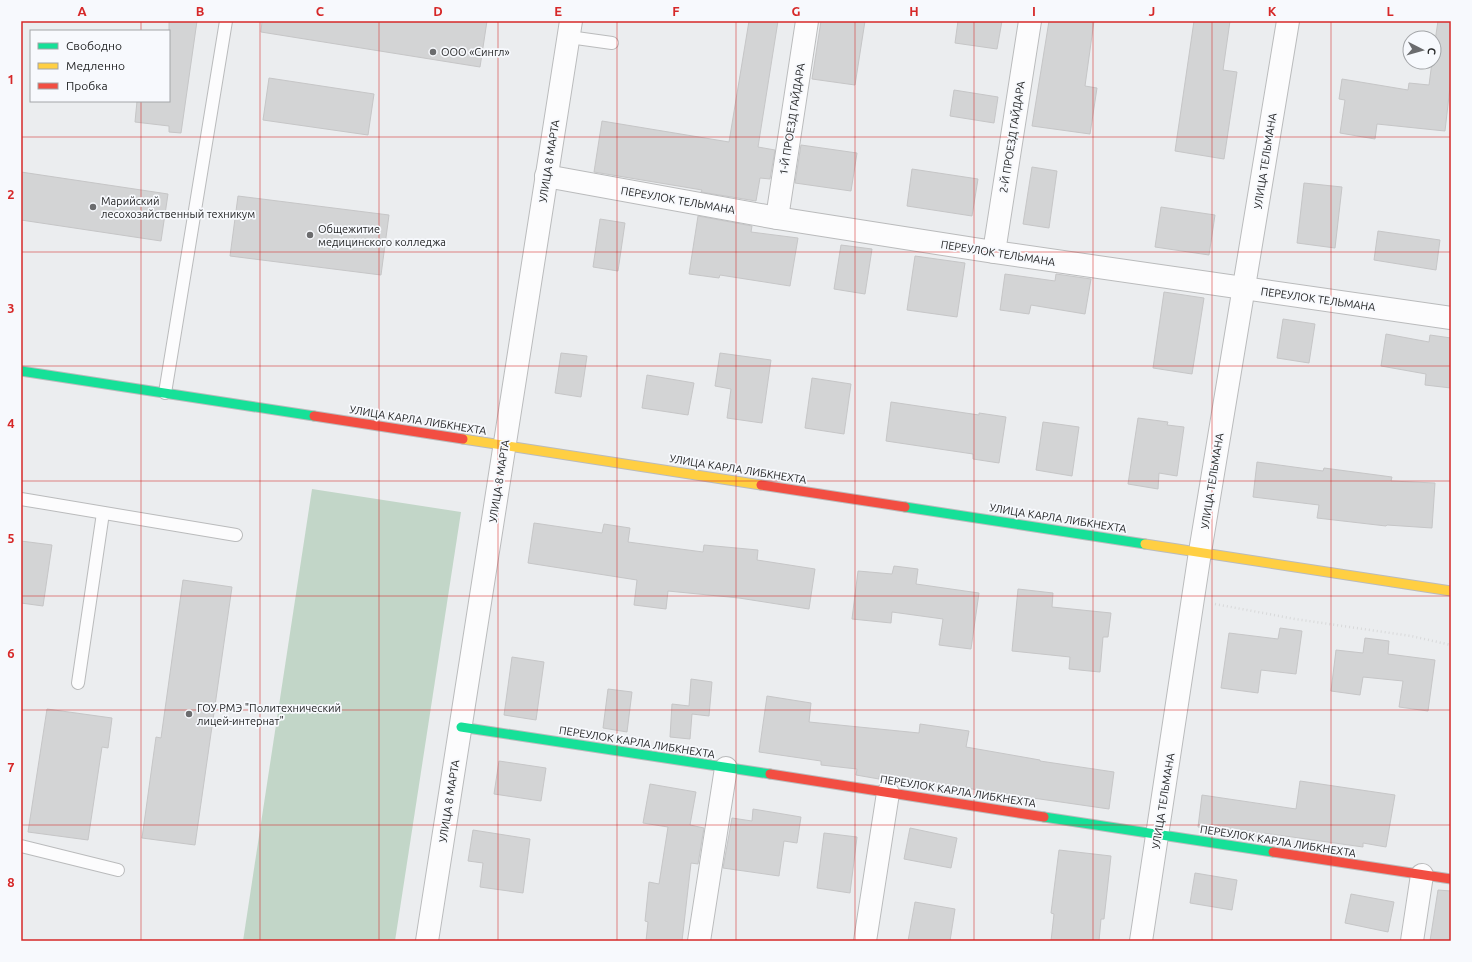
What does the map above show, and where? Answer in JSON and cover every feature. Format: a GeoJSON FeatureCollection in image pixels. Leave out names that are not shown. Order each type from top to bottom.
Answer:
{"type":"FeatureCollection","features":[{"type":"Feature","properties":{"kind":"main road","name":"УЛИЦА КАРЛА ЛИБКНЕХТА"},"geometry":{"type":"LineString","coordinates":[[21,371],[1451,591]]}},
{"type":"Feature","properties":{"kind":"main road","name":"ПЕРЕУЛОК КАРЛА ЛИБКНЕХТА"},"geometry":{"type":"LineString","coordinates":[[461,727],[1451,880]]}},
{"type":"Feature","properties":{"kind":"street","name":"1-Й ПРОЕЗД ГАЙДАРА"},"geometry":{"type":"LineString","coordinates":[[777,218],[807,21]]}},
{"type":"Feature","properties":{"kind":"street","name":"2-Й ПРОЕЗД ГАЙДАРА"},"geometry":{"type":"LineString","coordinates":[[994,252],[1030,21]]}},
{"type":"Feature","properties":{"kind":"street","name":"УЛИЦА ТЕЛЬМАНА"},"geometry":{"type":"LineString","coordinates":[[1141,941],[1200,552],[1288,21]]}},
{"type":"Feature","properties":{"kind":"street","name":"УЛИЦА 8 МАРТА"},"geometry":{"type":"LineString","coordinates":[[427,941],[570,29]]}},
{"type":"Feature","properties":{"kind":"street","name":"ПЕРЕУЛОК ТЕЛЬМАНА"},"geometry":{"type":"LineString","coordinates":[[546,176],[777,218],[994,252],[1451,318]]}},
{"type":"Feature","properties":{"kind":"street"},"geometry":{"type":"LineString","coordinates":[[699,941],[726,768]]}},
{"type":"Feature","properties":{"kind":"street"},"geometry":{"type":"LineString","coordinates":[[865,941],[888,793]]}},
{"type":"Feature","properties":{"kind":"street"},"geometry":{"type":"LineString","coordinates":[[1412,941],[1422,875]]}},
{"type":"Feature","properties":{"kind":"lane"},"geometry":{"type":"LineString","coordinates":[[165,393],[226,21]]}},
{"type":"Feature","properties":{"kind":"lane"},"geometry":{"type":"LineString","coordinates":[[570,29],[612,43]]}},
{"type":"Feature","properties":{"kind":"lane"},"geometry":{"type":"LineString","coordinates":[[21,499],[236,535]]}},
{"type":"Feature","properties":{"kind":"lane"},"geometry":{"type":"LineString","coordinates":[[78,684],[103,513]]}},
{"type":"Feature","properties":{"kind":"lane"},"geometry":{"type":"LineString","coordinates":[[21,846],[118,870]]}},
{"type":"Feature","properties":{"kind":"path"},"geometry":{"type":"LineString","coordinates":[[1193,600],[1295,619],[1411,636],[1451,645]]}},
{"type":"Feature","properties":{"kind":"green space"},"geometry":{"type":"Polygon","coordinates":[[[312,489],[461,512],[395,941],[243,941],[312,489]]]}},
{"type":"Feature","properties":{"kind":"building"},"geometry":{"type":"Polygon","coordinates":[[[169,21],[197,21],[181,133],[169,132],[169,126],[135,122],[137,102],[170,102],[169,21]]]}},
{"type":"Feature","properties":{"kind":"building","name":"ООО «Сингл»"},"geometry":{"type":"Polygon","coordinates":[[[262,21],[487,21],[480,67],[261,32],[262,21]]]}},
{"type":"Feature","properties":{"kind":"building"},"geometry":{"type":"Polygon","coordinates":[[[749,21],[778,21],[758,147],[775,150],[770,179],[760,178],[756,201],[701,192],[702,190],[594,172],[602,121],[729,142],[749,21]]]}},
{"type":"Feature","properties":{"kind":"building"},"geometry":{"type":"Polygon","coordinates":[[[821,21],[865,21],[855,85],[812,79],[821,21]]]}},
{"type":"Feature","properties":{"kind":"building"},"geometry":{"type":"Polygon","coordinates":[[[958,21],[1002,21],[997,49],[955,43],[958,21]]]}},
{"type":"Feature","properties":{"kind":"building"},"geometry":{"type":"Polygon","coordinates":[[[1049,21],[1094,21],[1085,86],[1097,88],[1090,134],[1032,126],[1049,21]]]}},
{"type":"Feature","properties":{"kind":"building"},"geometry":{"type":"Polygon","coordinates":[[[1194,21],[1230,21],[1223,70],[1237,72],[1224,159],[1175,151],[1194,21]]]}},
{"type":"Feature","properties":{"kind":"building"},"geometry":{"type":"Polygon","coordinates":[[[1438,21],[1451,21],[1451,78],[1445,131],[1377,124],[1375,139],[1340,133],[1345,100],[1339,99],[1342,79],[1408,90],[1409,83],[1429,85],[1431,70],[1442,70],[1442,30],[1437,30],[1438,21]]]}},
{"type":"Feature","properties":{"kind":"building"},"geometry":{"type":"Polygon","coordinates":[[[269,78],[374,94],[368,135],[263,120],[269,78]]]}},
{"type":"Feature","properties":{"kind":"building"},"geometry":{"type":"Polygon","coordinates":[[[954,90],[998,97],[994,123],[950,116],[954,90]]]}},
{"type":"Feature","properties":{"kind":"building"},"geometry":{"type":"Polygon","coordinates":[[[801,145],[857,153],[851,191],[795,183],[801,145]]]}},
{"type":"Feature","properties":{"kind":"building"},"geometry":{"type":"Polygon","coordinates":[[[1032,167],[1057,171],[1049,228],[1023,224],[1032,167]]]}},
{"type":"Feature","properties":{"kind":"building"},"geometry":{"type":"Polygon","coordinates":[[[912,169],[978,179],[972,216],[907,206],[912,169]]]}},
{"type":"Feature","properties":{"kind":"building","name":"Марийский лесохозяйственный техникум"},"geometry":{"type":"Polygon","coordinates":[[[21,172],[168,194],[161,241],[21,220],[21,172]]]}},
{"type":"Feature","properties":{"kind":"building"},"geometry":{"type":"Polygon","coordinates":[[[1304,183],[1342,187],[1335,248],[1297,243],[1304,183]]]}},
{"type":"Feature","properties":{"kind":"building","name":"Общежитие медицинского колледжа"},"geometry":{"type":"Polygon","coordinates":[[[238,196],[389,215],[381,275],[230,256],[238,196]]]}},
{"type":"Feature","properties":{"kind":"building"},"geometry":{"type":"Polygon","coordinates":[[[1161,207],[1215,215],[1209,255],[1155,247],[1161,207]]]}},
{"type":"Feature","properties":{"kind":"building"},"geometry":{"type":"Polygon","coordinates":[[[698,216],[752,226],[751,232],[798,238],[790,286],[720,275],[719,278],[689,274],[698,216]]]}},
{"type":"Feature","properties":{"kind":"building"},"geometry":{"type":"Polygon","coordinates":[[[600,219],[625,223],[618,271],[593,267],[600,219]]]}},
{"type":"Feature","properties":{"kind":"building"},"geometry":{"type":"Polygon","coordinates":[[[1378,231],[1440,240],[1436,270],[1374,260],[1378,231]]]}},
{"type":"Feature","properties":{"kind":"building"},"geometry":{"type":"Polygon","coordinates":[[[841,245],[872,249],[865,294],[834,289],[841,245]]]}},
{"type":"Feature","properties":{"kind":"building"},"geometry":{"type":"Polygon","coordinates":[[[915,256],[965,263],[957,317],[907,310],[915,256]]]}},
{"type":"Feature","properties":{"kind":"building"},"geometry":{"type":"Polygon","coordinates":[[[1005,274],[1055,281],[1056,274],[1091,279],[1085,314],[1031,305],[1029,314],[1000,310],[1005,274]]]}},
{"type":"Feature","properties":{"kind":"building"},"geometry":{"type":"Polygon","coordinates":[[[1164,292],[1204,298],[1192,374],[1153,368],[1164,292]]]}},
{"type":"Feature","properties":{"kind":"building"},"geometry":{"type":"Polygon","coordinates":[[[1283,319],[1315,324],[1309,363],[1277,358],[1283,319]]]}},
{"type":"Feature","properties":{"kind":"building"},"geometry":{"type":"Polygon","coordinates":[[[1386,334],[1429,342],[1430,335],[1451,338],[1451,388],[1425,385],[1426,374],[1381,366],[1386,334]]]}},
{"type":"Feature","properties":{"kind":"building"},"geometry":{"type":"Polygon","coordinates":[[[561,353],[587,356],[581,397],[555,393],[561,353]]]}},
{"type":"Feature","properties":{"kind":"building"},"geometry":{"type":"Polygon","coordinates":[[[720,353],[771,360],[762,423],[727,418],[731,389],[715,386],[720,353]]]}},
{"type":"Feature","properties":{"kind":"building"},"geometry":{"type":"Polygon","coordinates":[[[647,375],[694,383],[688,415],[642,408],[647,375]]]}},
{"type":"Feature","properties":{"kind":"building"},"geometry":{"type":"Polygon","coordinates":[[[812,378],[851,384],[844,434],[805,428],[812,378]]]}},
{"type":"Feature","properties":{"kind":"building"},"geometry":{"type":"Polygon","coordinates":[[[891,402],[979,415],[979,413],[1006,417],[999,463],[973,459],[973,454],[886,441],[891,402]]]}},
{"type":"Feature","properties":{"kind":"building"},"geometry":{"type":"Polygon","coordinates":[[[1138,418],[1168,422],[1167,425],[1184,427],[1177,476],[1159,473],[1158,489],[1128,484],[1138,418]]]}},
{"type":"Feature","properties":{"kind":"building"},"geometry":{"type":"Polygon","coordinates":[[[1043,422],[1079,427],[1072,476],[1036,470],[1043,422]]]}},
{"type":"Feature","properties":{"kind":"building"},"geometry":{"type":"Polygon","coordinates":[[[1257,462],[1323,471],[1324,468],[1392,477],[1391,481],[1435,483],[1432,528],[1386,526],[1317,518],[1319,505],[1253,497],[1257,462]]]}},
{"type":"Feature","properties":{"kind":"building"},"geometry":{"type":"Polygon","coordinates":[[[534,523],[602,533],[604,524],[630,528],[628,542],[703,552],[704,545],[758,550],[757,560],[815,569],[809,609],[739,598],[668,591],[666,609],[634,605],[637,580],[528,563],[534,523]]]}},
{"type":"Feature","properties":{"kind":"building"},"geometry":{"type":"Polygon","coordinates":[[[21,541],[52,545],[43,606],[21,603],[21,541]]]}},
{"type":"Feature","properties":{"kind":"building"},"geometry":{"type":"Polygon","coordinates":[[[894,566],[918,569],[916,584],[979,593],[971,649],[939,645],[943,619],[892,612],[891,623],[852,619],[858,571],[892,574],[894,566]]]}},
{"type":"Feature","properties":{"kind":"building","name":"ГОУ РМЭ \"Политехнический лицей-интернат\""},"geometry":{"type":"Polygon","coordinates":[[[183,580],[232,587],[195,845],[142,838],[156,737],[161,738],[183,580]]]}},
{"type":"Feature","properties":{"kind":"building"},"geometry":{"type":"Polygon","coordinates":[[[1018,589],[1053,593],[1052,607],[1111,613],[1108,637],[1103,637],[1100,672],[1069,669],[1070,657],[1012,651],[1018,589]]]}},
{"type":"Feature","properties":{"kind":"building"},"geometry":{"type":"Polygon","coordinates":[[[1280,628],[1302,631],[1296,674],[1261,670],[1258,693],[1221,688],[1229,633],[1278,639],[1280,628]]]}},
{"type":"Feature","properties":{"kind":"building"},"geometry":{"type":"Polygon","coordinates":[[[1365,638],[1389,641],[1388,654],[1435,660],[1428,711],[1399,707],[1403,681],[1363,677],[1360,695],[1331,691],[1336,650],[1363,653],[1365,638]]]}},
{"type":"Feature","properties":{"kind":"building"},"geometry":{"type":"Polygon","coordinates":[[[512,657],[544,662],[536,720],[504,715],[512,657]]]}},
{"type":"Feature","properties":{"kind":"building"},"geometry":{"type":"Polygon","coordinates":[[[691,679],[712,682],[709,716],[692,714],[690,739],[670,737],[672,704],[689,706],[691,679]]]}},
{"type":"Feature","properties":{"kind":"building"},"geometry":{"type":"Polygon","coordinates":[[[608,689],[632,692],[627,732],[603,728],[608,689]]]}},
{"type":"Feature","properties":{"kind":"building"},"geometry":{"type":"Polygon","coordinates":[[[767,696],[811,703],[809,722],[919,733],[920,724],[969,731],[966,747],[1040,761],[1114,772],[1109,809],[1033,798],[1033,800],[961,787],[879,776],[879,779],[856,775],[857,769],[821,765],[821,761],[759,752],[767,696]]]}},
{"type":"Feature","properties":{"kind":"building"},"geometry":{"type":"Polygon","coordinates":[[[47,709],[112,718],[108,748],[102,747],[88,840],[28,832],[47,709]]]}},
{"type":"Feature","properties":{"kind":"building"},"geometry":{"type":"Polygon","coordinates":[[[499,761],[546,768],[541,801],[494,794],[499,761]]]}},
{"type":"Feature","properties":{"kind":"building"},"geometry":{"type":"Polygon","coordinates":[[[1300,781],[1395,795],[1386,847],[1363,843],[1363,847],[1264,833],[1263,837],[1198,827],[1202,795],[1296,809],[1300,781]]]}},
{"type":"Feature","properties":{"kind":"building"},"geometry":{"type":"Polygon","coordinates":[[[650,784],[696,792],[690,825],[704,828],[698,864],[691,863],[682,941],[646,941],[648,922],[645,921],[649,882],[659,884],[668,827],[643,823],[650,784]]]}},
{"type":"Feature","properties":{"kind":"building"},"geometry":{"type":"Polygon","coordinates":[[[753,809],[801,817],[797,843],[784,841],[779,876],[723,868],[732,818],[752,821],[753,809]]]}},
{"type":"Feature","properties":{"kind":"building"},"geometry":{"type":"Polygon","coordinates":[[[910,828],[957,838],[951,868],[904,859],[910,828]]]}},
{"type":"Feature","properties":{"kind":"building"},"geometry":{"type":"Polygon","coordinates":[[[473,830],[530,839],[523,893],[480,887],[483,863],[468,861],[473,830]]]}},
{"type":"Feature","properties":{"kind":"building"},"geometry":{"type":"Polygon","coordinates":[[[824,833],[857,837],[850,893],[817,888],[824,833]]]}},
{"type":"Feature","properties":{"kind":"building"},"geometry":{"type":"Polygon","coordinates":[[[1059,850],[1111,856],[1104,919],[1101,919],[1099,941],[1051,941],[1054,914],[1051,913],[1059,850]]]}},
{"type":"Feature","properties":{"kind":"building"},"geometry":{"type":"Polygon","coordinates":[[[1195,873],[1237,880],[1232,910],[1190,903],[1195,873]]]}},
{"type":"Feature","properties":{"kind":"building"},"geometry":{"type":"Polygon","coordinates":[[[1438,890],[1451,891],[1451,941],[1430,941],[1438,890]]]}},
{"type":"Feature","properties":{"kind":"building"},"geometry":{"type":"Polygon","coordinates":[[[1351,894],[1394,902],[1388,932],[1345,923],[1351,894]]]}},
{"type":"Feature","properties":{"kind":"building"},"geometry":{"type":"Polygon","coordinates":[[[915,902],[955,909],[950,941],[908,941],[915,902]]]}},
{"type":"Feature","properties":{"kind":"traffic: fast"},"geometry":{"type":"LineString","coordinates":[[21,371],[314,416]]}},
{"type":"Feature","properties":{"kind":"traffic: fast"},"geometry":{"type":"LineString","coordinates":[[905,507],[1145,544]]}},
{"type":"Feature","properties":{"kind":"traffic: fast"},"geometry":{"type":"LineString","coordinates":[[461,727],[770,774]]}},
{"type":"Feature","properties":{"kind":"traffic: fast"},"geometry":{"type":"LineString","coordinates":[[1044,817],[1273,852]]}},
{"type":"Feature","properties":{"kind":"traffic: slow"},"geometry":{"type":"LineString","coordinates":[[463,439],[761,485]]}},
{"type":"Feature","properties":{"kind":"traffic: slow"},"geometry":{"type":"LineString","coordinates":[[1145,544],[1451,591]]}},
{"type":"Feature","properties":{"kind":"traffic: jam"},"geometry":{"type":"LineString","coordinates":[[314,416],[463,439]]}},
{"type":"Feature","properties":{"kind":"traffic: jam"},"geometry":{"type":"LineString","coordinates":[[761,485],[905,507]]}},
{"type":"Feature","properties":{"kind":"traffic: jam"},"geometry":{"type":"LineString","coordinates":[[770,774],[1044,817]]}},
{"type":"Feature","properties":{"kind":"traffic: jam"},"geometry":{"type":"LineString","coordinates":[[1273,852],[1451,879]]}},
{"type":"Feature","properties":{"kind":"place","name":"ООО «Сингл»"},"geometry":{"type":"Point","coordinates":[433,52]}},
{"type":"Feature","properties":{"kind":"place","name":"Марийский лесохозяйственный техникум"},"geometry":{"type":"Point","coordinates":[93,207]}},
{"type":"Feature","properties":{"kind":"place","name":"Общежитие медицинского колледжа"},"geometry":{"type":"Point","coordinates":[310,235]}},
{"type":"Feature","properties":{"kind":"place","name":"ГОУ РМЭ \"Политехнический лицей-интернат\""},"geometry":{"type":"Point","coordinates":[189,714]}}]}
